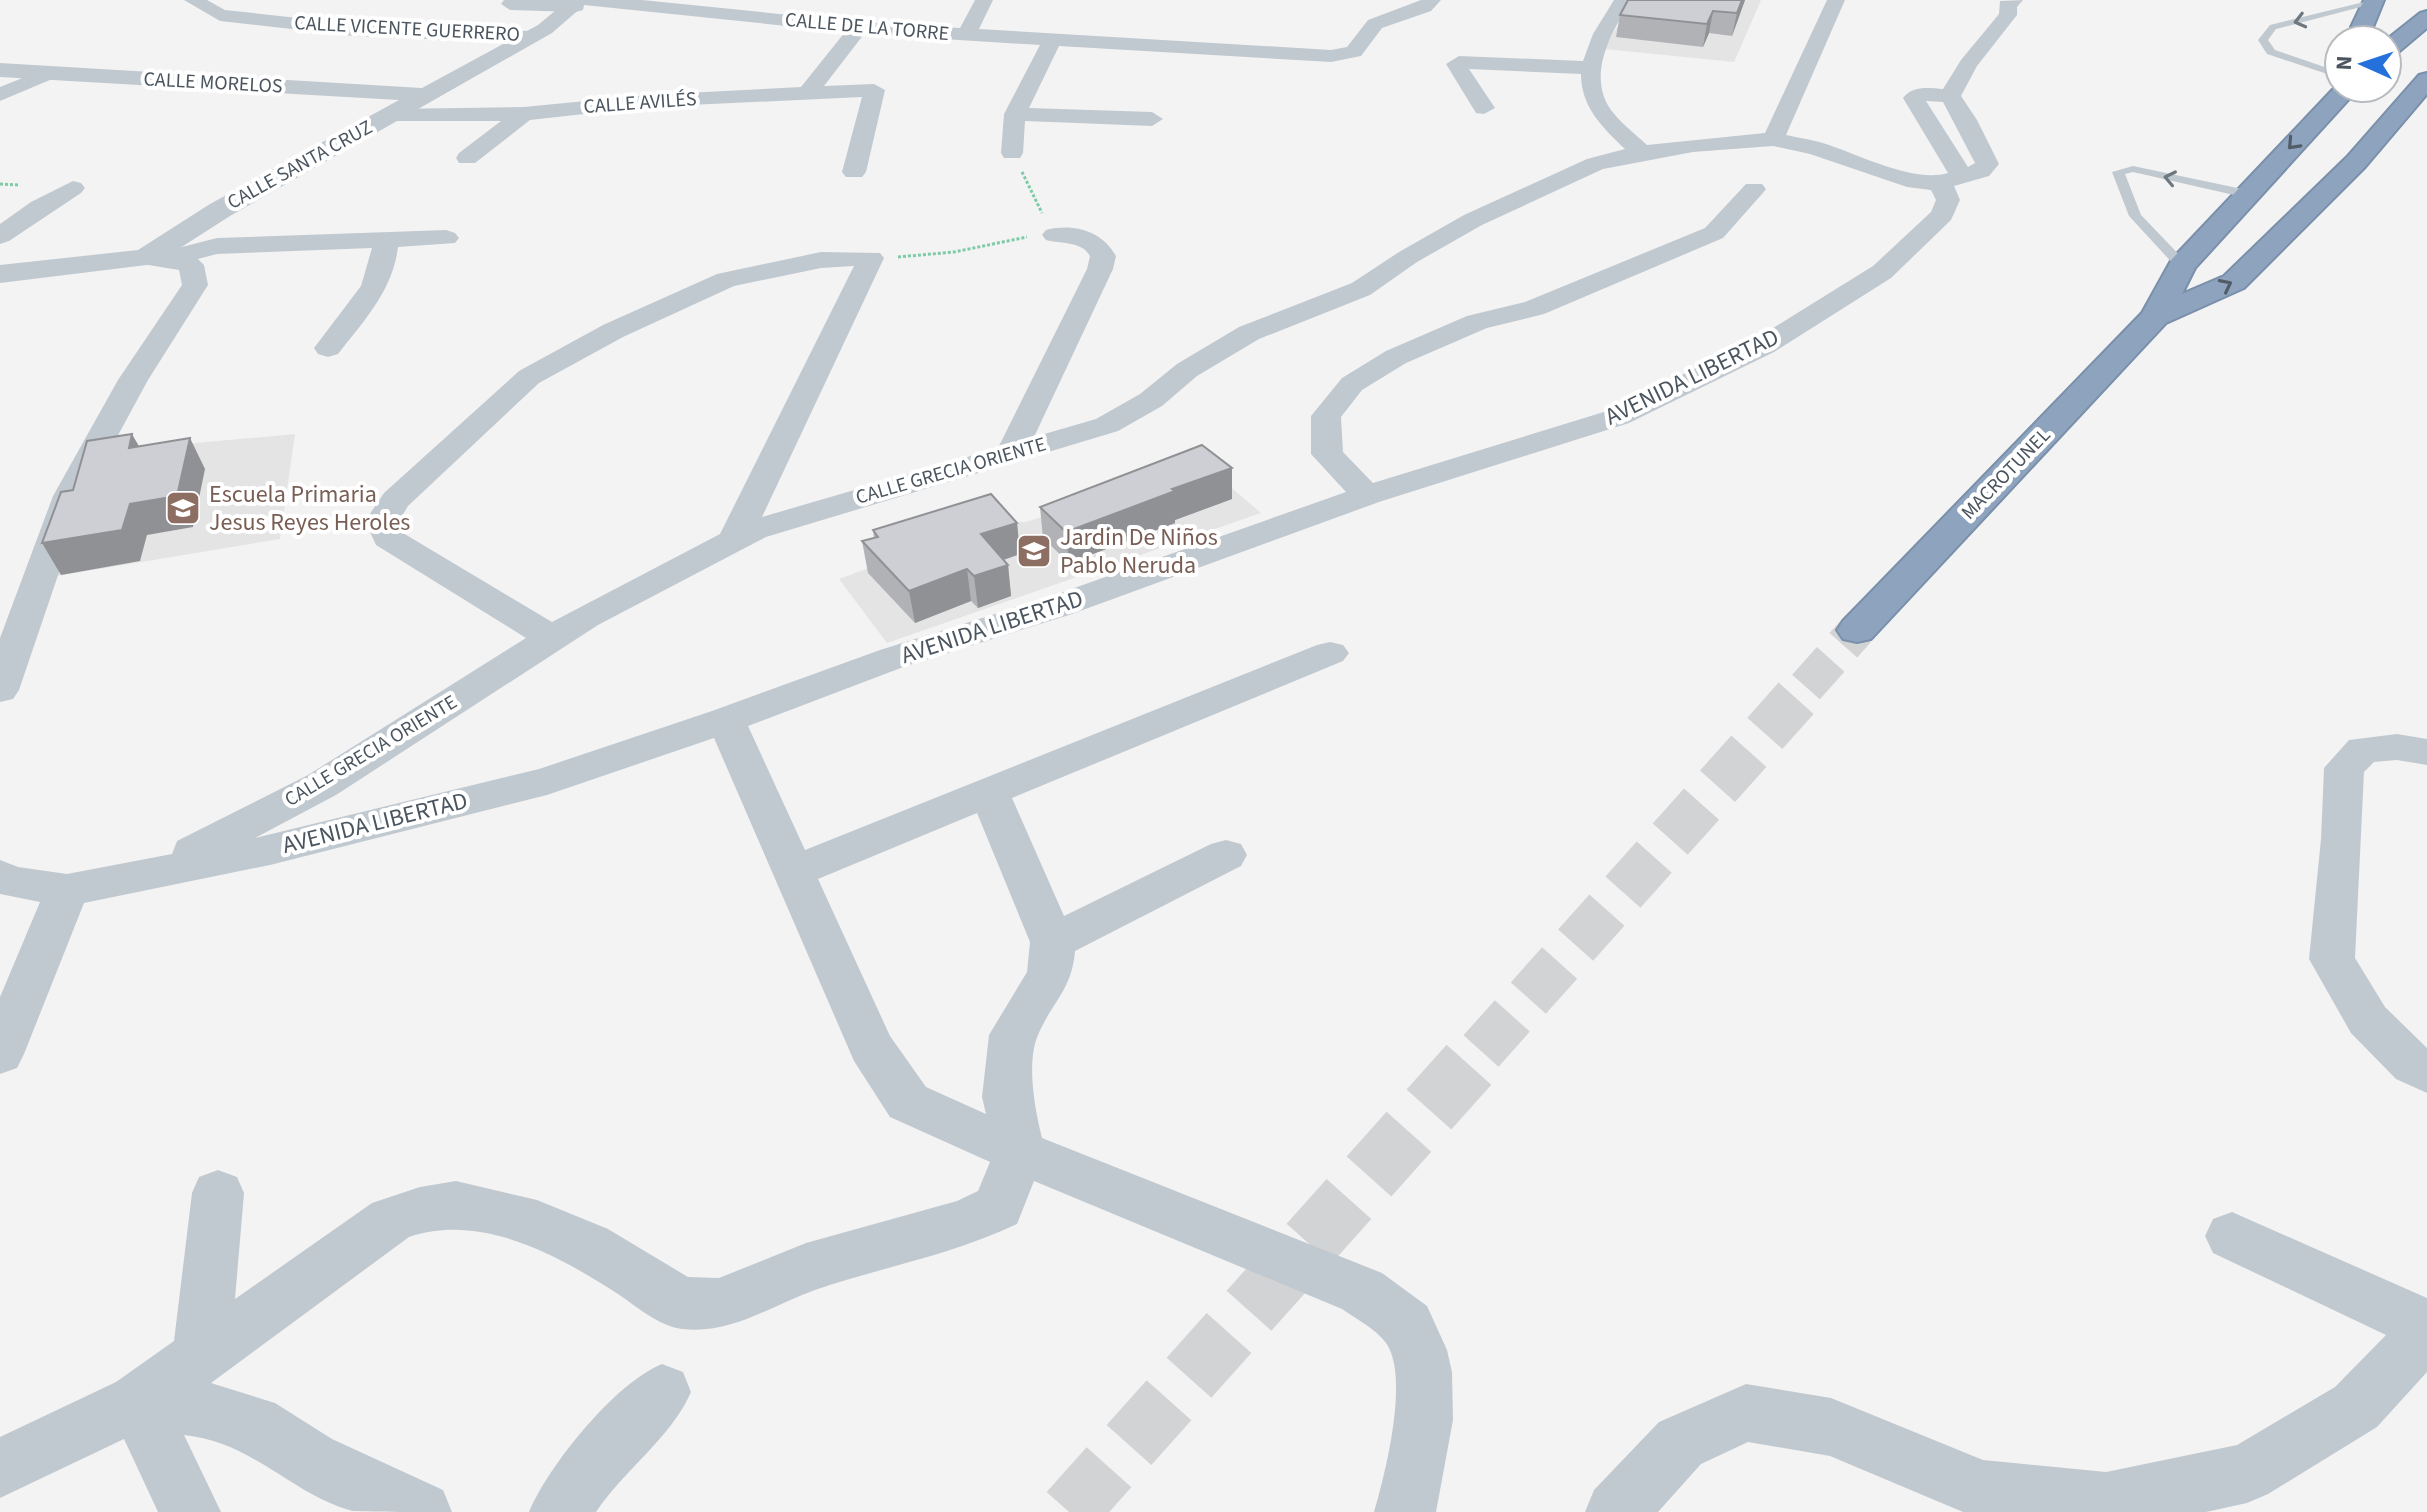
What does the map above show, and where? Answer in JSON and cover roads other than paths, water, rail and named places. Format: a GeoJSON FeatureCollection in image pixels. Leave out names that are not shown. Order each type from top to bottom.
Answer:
{"type":"FeatureCollection","features":[{"type":"Feature","properties":{"kind":"highway"},"geometry":{"type":"LineString","coordinates":[[2364,24],[2375,1]]}},
{"type":"Feature","properties":{"kind":"highway"},"geometry":{"type":"LineString","coordinates":[[2403,37],[2427,17]]}},
{"type":"Feature","properties":{"kind":"highway","name":"MACROTUNEL"},"geometry":{"type":"LineString","coordinates":[[2155,317],[2234,282],[2356,162],[2409,105],[2427,80]]}},
{"type":"Feature","properties":{"kind":"highway","name":"MACROTUNEL"},"geometry":{"type":"LineString","coordinates":[[1857,630],[2155,317],[2182,265],[2332,104]]}},
{"type":"Feature","properties":{"kind":"street","name":"CALLE VICENTE GUERRERO"},"geometry":{"type":"LineString","coordinates":[[193,0],[220,15],[354,30],[530,37]]}},
{"type":"Feature","properties":{"kind":"street"},"geometry":{"type":"LineString","coordinates":[[775,19],[803,0]]}},
{"type":"Feature","properties":{"kind":"street"},"geometry":{"type":"LineString","coordinates":[[966,35],[984,0]]}},
{"type":"Feature","properties":{"kind":"street","name":"CALLE DE LA TORRE"},"geometry":{"type":"LineString","coordinates":[[510,4],[581,2],[859,28],[966,35],[1048,34],[1345,55],[1354,52],[1375,24],[1424,7],[1432,0]]}},
{"type":"Feature","properties":{"kind":"street"},"geometry":{"type":"LineString","coordinates":[[1623,0],[1600,33],[1592,68],[1595,100],[1642,153]]}},
{"type":"Feature","properties":{"kind":"street"},"geometry":{"type":"LineString","coordinates":[[1773,139],[1836,0]]}},
{"type":"Feature","properties":{"kind":"street","name":"CALLE SANTA CRUZ"},"geometry":{"type":"LineString","coordinates":[[0,274],[157,258],[220,210],[530,37],[581,2]]}},
{"type":"Feature","properties":{"kind":"street"},"geometry":{"type":"LineString","coordinates":[[1950,96],[1968,64],[2011,7],[2032,11]]}},
{"type":"Feature","properties":{"kind":"street"},"geometry":{"type":"LineString","coordinates":[[807,94],[859,28]]}},
{"type":"Feature","properties":{"kind":"street"},"geometry":{"type":"LineString","coordinates":[[1012,153],[1015,114],[1048,34]]}},
{"type":"Feature","properties":{"kind":"street"},"geometry":{"type":"LineString","coordinates":[[1484,108],[1456,64],[1459,62],[1592,68]]}},
{"type":"Feature","properties":{"kind":"street","name":"CALLE MORELOS"},"geometry":{"type":"LineString","coordinates":[[0,70],[426,95]]}},
{"type":"Feature","properties":{"kind":"street"},"geometry":{"type":"LineString","coordinates":[[0,95],[50,73]]}},
{"type":"Feature","properties":{"kind":"street","name":"CALLE AVILÉS"},"geometry":{"type":"LineString","coordinates":[[389,116],[524,114],[623,103],[874,90],[854,172]]}},
{"type":"Feature","properties":{"kind":"street"},"geometry":{"type":"LineString","coordinates":[[1923,94],[1950,96],[1966,120],[1987,164],[1981,171],[1951,180],[1914,98],[1923,94]]}},
{"type":"Feature","properties":{"kind":"street"},"geometry":{"type":"LineString","coordinates":[[467,158],[524,114]]}},
{"type":"Feature","properties":{"kind":"street"},"geometry":{"type":"LineString","coordinates":[[1015,114],[1152,119]]}},
{"type":"Feature","properties":{"kind":"street","name":"CALLE GRECIA ORIENTE"},"geometry":{"type":"LineString","coordinates":[[150,872],[322,785],[585,617],[754,530],[1107,425],[1151,400],[1187,370],[1249,333],[1361,289],[1408,257],[1473,220],[1608,160],[1642,153],[1773,139],[1816,148],[1905,180],[1951,180]]}},
{"type":"Feature","properties":{"kind":"street","name":"AVENIDA LIBERTAD"},"geometry":{"type":"LineString","coordinates":[[0,876],[8,881],[67,890],[270,850],[547,781],[726,720],[893,658],[1056,607],[1367,495],[1618,417],[1764,346],[1882,272],[1942,215],[1951,180]]}},
{"type":"Feature","properties":{"kind":"street"},"geometry":{"type":"LineString","coordinates":[[0,236],[73,188]]}},
{"type":"Feature","properties":{"kind":"street"},"geometry":{"type":"LineString","coordinates":[[1367,495],[1327,454],[1326,416],[1352,384],[1396,357],[1477,322],[1534,308],[1714,233],[1754,189]]}},
{"type":"Feature","properties":{"kind":"street"},"geometry":{"type":"LineString","coordinates":[[1010,454],[1100,269],[1103,256],[1097,245],[1083,238],[1055,235]]}},
{"type":"Feature","properties":{"kind":"street"},"geometry":{"type":"LineString","coordinates":[[157,258],[217,246],[446,238]]}},
{"type":"Feature","properties":{"kind":"street"},"geometry":{"type":"LineString","coordinates":[[328,348],[376,286],[385,267],[386,239]]}},
{"type":"Feature","properties":{"kind":"street"},"geometry":{"type":"LineString","coordinates":[[0,690],[69,496],[133,380],[195,285],[191,265],[157,258]]}},
{"type":"Feature","properties":{"kind":"street"},"geometry":{"type":"LineString","coordinates":[[553,637],[519,620],[388,538],[382,521],[396,500],[529,377],[613,331],[726,280],[821,260],[871,258],[734,540]]}},
{"type":"Feature","properties":{"kind":"street"},"geometry":{"type":"LineString","coordinates":[[792,872],[1330,653]]}},
{"type":"Feature","properties":{"kind":"street"},"geometry":{"type":"LineString","coordinates":[[726,720],[871,1047],[908,1102],[1020,1152],[1362,1291],[1409,1327],[1426,1387],[1418,1466],[1405,1512]]}},
{"type":"Feature","properties":{"kind":"street"},"geometry":{"type":"LineString","coordinates":[[2427,752],[2397,747],[2363,749],[2344,768],[2332,959],[2368,1020],[2413,1065],[2427,1073]]}},
{"type":"Feature","properties":{"kind":"street"},"geometry":{"type":"LineString","coordinates":[[0,1468],[137,1402],[391,1220],[420,1210],[456,1204],[537,1224],[589,1246],[680,1303],[720,1304],[806,1268],[966,1222],[998,1207],[1020,1152],[1007,1097],[1013,1035],[1050,974],[1053,942],[989,792]]}},
{"type":"Feature","properties":{"kind":"street"},"geometry":{"type":"LineString","coordinates":[[1053,942],[1226,855]]}},
{"type":"Feature","properties":{"kind":"street"},"geometry":{"type":"LineString","coordinates":[[0,1054],[67,890]]}},
{"type":"Feature","properties":{"kind":"street"},"geometry":{"type":"LineString","coordinates":[[201,1357],[218,1193]]}},
{"type":"Feature","properties":{"kind":"street"},"geometry":{"type":"LineString","coordinates":[[1616,1512],[1680,1443],[1746,1413],[1831,1427],[1983,1490],[2106,1508],[2247,1473],[2356,1407],[2427,1329],[2232,1236]]}},
{"type":"Feature","properties":{"kind":"street"},"geometry":{"type":"LineString","coordinates":[[560,1512],[589,1469],[662,1392]]}},
{"type":"Feature","properties":{"kind":"street"},"geometry":{"type":"LineString","coordinates":[[137,1402],[190,1512]]}},
{"type":"Feature","properties":{"kind":"street"},"geometry":{"type":"LineString","coordinates":[[137,1402],[199,1408],[254,1424],[311,1460],[421,1512]]}},
{"type":"Feature","properties":{"kind":"lane"},"geometry":{"type":"LineString","coordinates":[[2323,70],[2271,52],[2263,40],[2273,27],[2375,1]]}},
{"type":"Feature","properties":{"kind":"lane"},"geometry":{"type":"LineString","coordinates":[[2182,265],[2135,216],[2118,172],[2133,169],[2247,194]]}},
{"type":"Feature","properties":{"kind":"tunnel"},"geometry":{"type":"LineString","coordinates":[[1806,687],[1857,630]]}},
{"type":"Feature","properties":{"kind":"tunnel"},"geometry":{"type":"LineString","coordinates":[[1481,1051],[1808,685]]}},
{"type":"Feature","properties":{"kind":"tunnel"},"geometry":{"type":"LineString","coordinates":[[1069,1512],[1483,1049]]}},
{"type":"Feature","properties":{"kind":"place","name":"Escuela Primaria Jesus Reyes Heroles"},"geometry":{"type":"Point","coordinates":[183,508]}},
{"type":"Feature","properties":{"kind":"place","name":"Jardin De Niños Pablo Neruda"},"geometry":{"type":"Point","coordinates":[1034,551]}}]}
